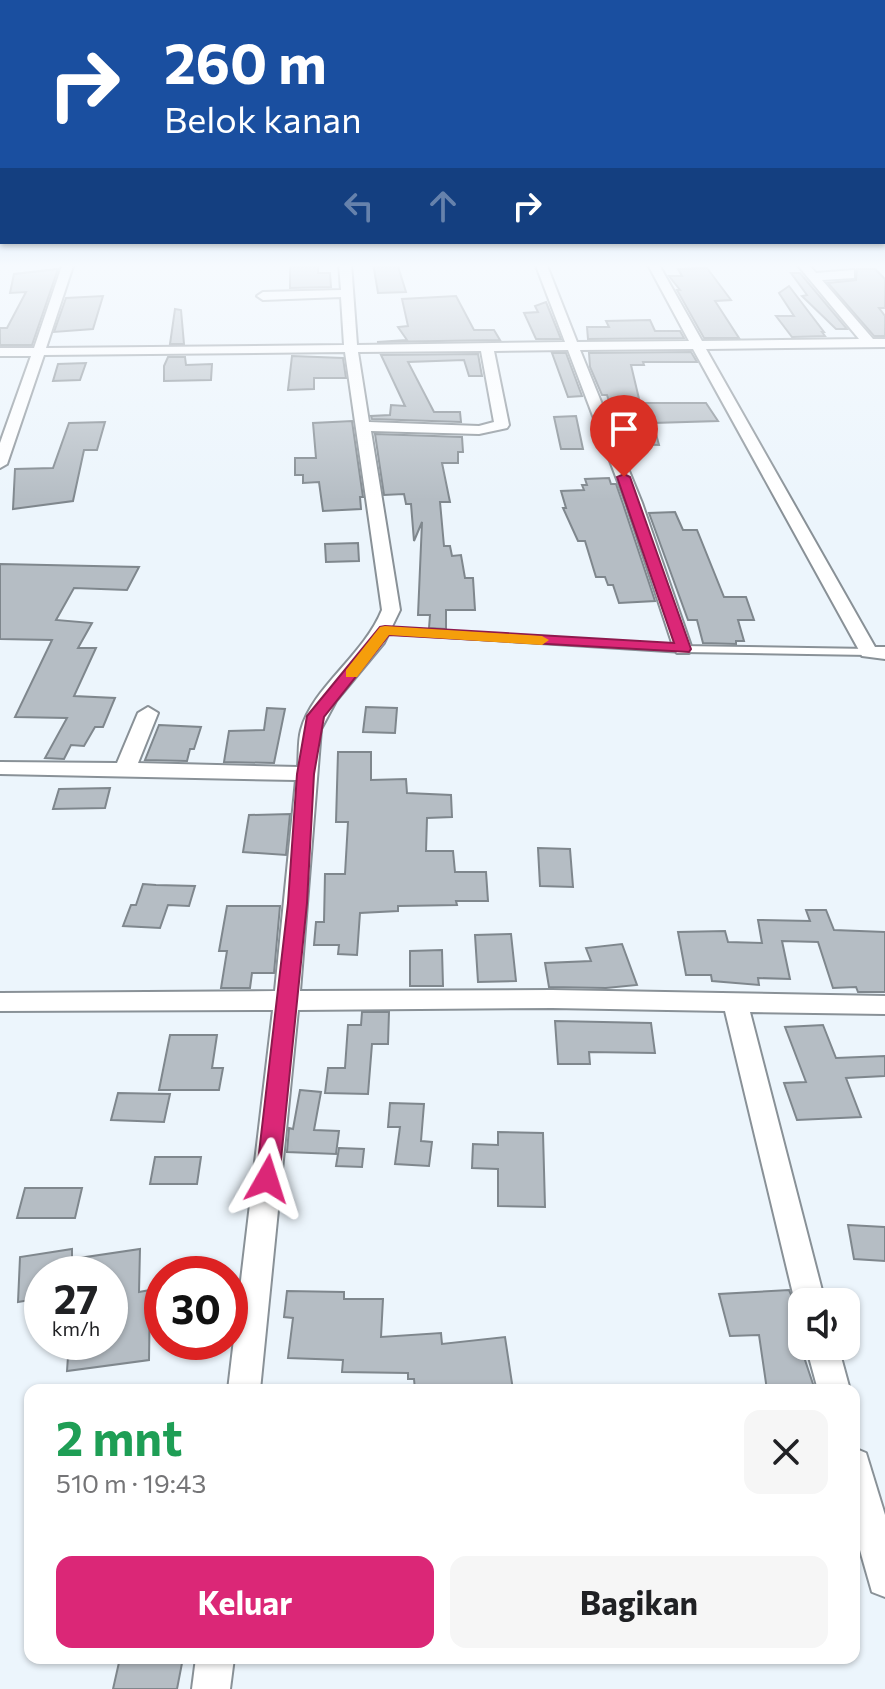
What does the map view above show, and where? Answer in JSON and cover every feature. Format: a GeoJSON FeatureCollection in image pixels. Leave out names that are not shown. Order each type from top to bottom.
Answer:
{"type":"FeatureCollection","features":[{"type":"Feature","properties":{"kind":"street"},"geometry":{"type":"LineString","coordinates":[[0,464],[42,342]]}},
{"type":"Feature","properties":{"kind":"street"},"geometry":{"type":"LineString","coordinates":[[245,1384],[287,998],[306,774],[316,716],[385,631],[391,610],[350,342]]}},
{"type":"Feature","properties":{"kind":"street"},"geometry":{"type":"LineString","coordinates":[[570,342],[634,503],[683,649]]}},
{"type":"Feature","properties":{"kind":"street"},"geometry":{"type":"LineString","coordinates":[[698,342],[877,653]]}},
{"type":"Feature","properties":{"kind":"street"},"geometry":{"type":"LineString","coordinates":[[0,352],[885,343]]}},
{"type":"Feature","properties":{"kind":"street"},"geometry":{"type":"LineString","coordinates":[[363,426],[479,430],[502,425],[487,348]]}},
{"type":"Feature","properties":{"kind":"street"},"geometry":{"type":"LineString","coordinates":[[125,769],[148,713]]}},
{"type":"Feature","properties":{"kind":"street"},"geometry":{"type":"LineString","coordinates":[[0,768],[306,774]]}},
{"type":"Feature","properties":{"kind":"street"},"geometry":{"type":"LineString","coordinates":[[0,1002],[287,998],[885,1005]]}},
{"type":"Feature","properties":{"kind":"street"},"geometry":{"type":"LineString","coordinates":[[735,1002],[806,1288]]}},
{"type":"Feature","properties":{"kind":"street"},"geometry":{"type":"LineString","coordinates":[[826,1360],[832,1384]]}},
{"type":"Feature","properties":{"kind":"street"},"geometry":{"type":"LineString","coordinates":[[860,1487],[885,1579]]}},
{"type":"Feature","properties":{"kind":"street"},"geometry":{"type":"LineString","coordinates":[[211,1689],[214,1664]]}},
{"type":"Feature","properties":{"kind":"lane"},"geometry":{"type":"LineString","coordinates":[[385,631],[683,649],[877,653]]}},
{"type":"Feature","properties":{"kind":"building"},"geometry":{"type":"Polygon","coordinates":[[[0,342],[33,342],[32,345],[0,345],[0,342]]]}},
{"type":"Feature","properties":{"kind":"building"},"geometry":{"type":"Polygon","coordinates":[[[691,352],[697,362],[643,362],[644,365],[631,365],[640,403],[706,403],[718,421],[653,423],[659,445],[628,444],[622,420],[615,420],[607,395],[602,395],[590,367],[589,353],[691,352]]]}},
{"type":"Feature","properties":{"kind":"building"},"geometry":{"type":"Polygon","coordinates":[[[552,353],[566,353],[582,396],[568,397],[552,353]]]}},
{"type":"Feature","properties":{"kind":"building"},"geometry":{"type":"Polygon","coordinates":[[[478,354],[482,376],[469,376],[464,360],[408,362],[434,412],[460,412],[461,422],[372,419],[371,416],[390,415],[391,405],[405,406],[381,355],[478,354]]]}},
{"type":"Feature","properties":{"kind":"building"},"geometry":{"type":"Polygon","coordinates":[[[292,356],[343,358],[346,378],[314,378],[314,389],[288,390],[292,356]]]}},
{"type":"Feature","properties":{"kind":"building"},"geometry":{"type":"Polygon","coordinates":[[[168,357],[185,357],[186,365],[212,364],[211,380],[164,381],[164,366],[168,357]]]}},
{"type":"Feature","properties":{"kind":"building"},"geometry":{"type":"Polygon","coordinates":[[[86,363],[80,380],[53,381],[58,364],[86,363]]]}},
{"type":"Feature","properties":{"kind":"building"},"geometry":{"type":"Polygon","coordinates":[[[576,416],[583,449],[561,449],[554,417],[576,416]]]}},
{"type":"Feature","properties":{"kind":"building"},"geometry":{"type":"Polygon","coordinates":[[[352,421],[363,497],[360,497],[361,509],[323,511],[319,482],[303,483],[303,475],[295,475],[295,458],[316,458],[313,423],[352,421]]]}},
{"type":"Feature","properties":{"kind":"building"},"geometry":{"type":"Polygon","coordinates":[[[105,422],[97,450],[84,450],[73,501],[13,509],[15,469],[53,468],[69,423],[105,422]]]}},
{"type":"Feature","properties":{"kind":"building"},"geometry":{"type":"Polygon","coordinates":[[[375,434],[462,437],[463,452],[458,452],[458,463],[442,463],[450,502],[440,502],[444,546],[450,546],[452,556],[461,555],[465,578],[473,578],[475,610],[446,610],[446,629],[429,628],[430,615],[418,615],[422,522],[414,541],[411,504],[406,504],[404,494],[384,495],[375,434]]]}},
{"type":"Feature","properties":{"kind":"building"},"geometry":{"type":"Polygon","coordinates":[[[609,478],[611,484],[616,484],[655,601],[619,603],[613,585],[608,585],[605,577],[596,577],[585,541],[578,541],[563,508],[566,508],[561,491],[584,490],[582,485],[587,485],[585,479],[609,478]]]}},
{"type":"Feature","properties":{"kind":"building"},"geometry":{"type":"Polygon","coordinates":[[[675,512],[683,530],[697,530],[724,597],[746,597],[754,620],[738,620],[744,641],[736,641],[736,644],[703,643],[697,620],[688,620],[649,513],[675,512]]]}},
{"type":"Feature","properties":{"kind":"building"},"geometry":{"type":"Polygon","coordinates":[[[358,543],[359,561],[326,562],[325,544],[358,543]]]}},
{"type":"Feature","properties":{"kind":"building"},"geometry":{"type":"Polygon","coordinates":[[[0,564],[139,567],[127,590],[74,588],[56,620],[92,623],[78,648],[96,648],[74,696],[115,698],[103,727],[95,727],[84,746],[71,745],[64,759],[45,758],[67,718],[15,717],[52,640],[0,639],[0,564]]]}},
{"type":"Feature","properties":{"kind":"building"},"geometry":{"type":"Polygon","coordinates":[[[366,707],[397,708],[395,733],[363,732],[366,707]]]}},
{"type":"Feature","properties":{"kind":"building"},"geometry":{"type":"Polygon","coordinates":[[[267,708],[285,709],[274,763],[224,762],[229,731],[264,730],[267,708]]]}},
{"type":"Feature","properties":{"kind":"building"},"geometry":{"type":"Polygon","coordinates":[[[159,725],[201,727],[187,761],[145,760],[159,725]]]}},
{"type":"Feature","properties":{"kind":"building"},"geometry":{"type":"Polygon","coordinates":[[[338,752],[371,752],[371,780],[406,779],[407,793],[451,795],[452,817],[427,818],[426,851],[453,851],[455,872],[486,872],[488,901],[398,906],[398,911],[360,913],[357,955],[338,954],[339,945],[314,945],[316,922],[324,922],[325,874],[345,874],[348,822],[336,822],[338,752]]]}},
{"type":"Feature","properties":{"kind":"building"},"geometry":{"type":"Polygon","coordinates":[[[110,788],[105,808],[53,809],[59,789],[110,788]]]}},
{"type":"Feature","properties":{"kind":"building"},"geometry":{"type":"Polygon","coordinates":[[[290,814],[286,855],[243,852],[249,815],[290,814]]]}},
{"type":"Feature","properties":{"kind":"building"},"geometry":{"type":"Polygon","coordinates":[[[538,848],[570,849],[573,887],[540,886],[538,848]]]}},
{"type":"Feature","properties":{"kind":"building"},"geometry":{"type":"Polygon","coordinates":[[[143,884],[195,886],[189,906],[168,905],[160,928],[123,926],[131,905],[136,905],[143,884]]]}},
{"type":"Feature","properties":{"kind":"building"},"geometry":{"type":"Polygon","coordinates":[[[227,906],[280,906],[274,973],[252,973],[250,988],[221,988],[227,951],[219,951],[227,906]]]}},
{"type":"Feature","properties":{"kind":"building"},"geometry":{"type":"Polygon","coordinates":[[[806,910],[826,910],[834,930],[885,932],[885,992],[858,992],[856,987],[833,988],[818,942],[782,941],[790,979],[758,978],[759,985],[712,981],[711,975],[686,975],[678,932],[725,931],[728,942],[762,943],[758,920],[810,921],[806,910]]]}},
{"type":"Feature","properties":{"kind":"building"},"geometry":{"type":"Polygon","coordinates":[[[511,934],[516,981],[478,982],[475,935],[511,934]]]}},
{"type":"Feature","properties":{"kind":"building"},"geometry":{"type":"Polygon","coordinates":[[[622,944],[637,985],[549,987],[545,963],[591,961],[586,948],[622,944]]]}},
{"type":"Feature","properties":{"kind":"building"},"geometry":{"type":"Polygon","coordinates":[[[442,950],[443,986],[410,986],[410,951],[442,950]]]}},
{"type":"Feature","properties":{"kind":"building"},"geometry":{"type":"Polygon","coordinates":[[[362,1012],[389,1012],[388,1044],[372,1044],[368,1094],[325,1093],[328,1068],[345,1068],[348,1025],[361,1025],[362,1012]]]}},
{"type":"Feature","properties":{"kind":"building"},"geometry":{"type":"Polygon","coordinates":[[[555,1021],[651,1023],[655,1053],[589,1052],[590,1064],[558,1064],[555,1021]]]}},
{"type":"Feature","properties":{"kind":"building"},"geometry":{"type":"Polygon","coordinates":[[[823,1025],[836,1058],[885,1056],[885,1076],[846,1078],[861,1117],[797,1120],[784,1083],[806,1082],[785,1027],[823,1025]]]}},
{"type":"Feature","properties":{"kind":"building"},"geometry":{"type":"Polygon","coordinates":[[[170,1035],[217,1035],[212,1068],[223,1068],[219,1090],[159,1090],[170,1035]]]}},
{"type":"Feature","properties":{"kind":"building"},"geometry":{"type":"Polygon","coordinates":[[[300,1090],[321,1092],[314,1130],[339,1131],[336,1154],[287,1152],[289,1128],[293,1129],[300,1090]]]}},
{"type":"Feature","properties":{"kind":"building"},"geometry":{"type":"Polygon","coordinates":[[[118,1093],[170,1094],[164,1122],[111,1120],[118,1093]]]}},
{"type":"Feature","properties":{"kind":"building"},"geometry":{"type":"Polygon","coordinates":[[[390,1103],[424,1104],[421,1141],[432,1142],[429,1166],[395,1164],[400,1127],[388,1127],[390,1103]]]}},
{"type":"Feature","properties":{"kind":"building"},"geometry":{"type":"Polygon","coordinates":[[[498,1132],[543,1133],[545,1207],[498,1206],[498,1169],[472,1168],[473,1144],[498,1145],[498,1132]]]}},
{"type":"Feature","properties":{"kind":"building"},"geometry":{"type":"Polygon","coordinates":[[[339,1148],[364,1149],[362,1167],[336,1166],[339,1148]]]}},
{"type":"Feature","properties":{"kind":"building"},"geometry":{"type":"Polygon","coordinates":[[[155,1157],[201,1157],[197,1184],[150,1184],[155,1157]]]}},
{"type":"Feature","properties":{"kind":"building"},"geometry":{"type":"Polygon","coordinates":[[[25,1188],[82,1188],[75,1218],[17,1218],[25,1188]]]}},
{"type":"Feature","properties":{"kind":"building"},"geometry":{"type":"Polygon","coordinates":[[[848,1225],[885,1227],[885,1261],[854,1259],[848,1225]]]}},
{"type":"Feature","properties":{"kind":"building"},"geometry":{"type":"Polygon","coordinates":[[[72,1249],[72,1256],[26,1256],[72,1249]]]}},
{"type":"Feature","properties":{"kind":"building"},"geometry":{"type":"Polygon","coordinates":[[[140,1249],[139,1292],[144,1291],[144,1360],[149,1360],[67,1371],[68,1360],[128,1360],[128,1256],[92,1256],[140,1249]]]}},
{"type":"Feature","properties":{"kind":"building"},"geometry":{"type":"Polygon","coordinates":[[[24,1256],[24,1301],[18,1302],[20,1257],[24,1256]]]}},
{"type":"Feature","properties":{"kind":"building"},"geometry":{"type":"Polygon","coordinates":[[[788,1290],[788,1360],[805,1360],[813,1384],[766,1384],[759,1335],[730,1336],[719,1294],[788,1290]]]}},
{"type":"Feature","properties":{"kind":"building"},"geometry":{"type":"Polygon","coordinates":[[[287,1291],[344,1292],[344,1299],[383,1299],[381,1337],[441,1333],[442,1344],[505,1337],[512,1384],[414,1384],[414,1379],[408,1379],[408,1373],[342,1372],[343,1360],[288,1358],[293,1318],[284,1317],[287,1291]]]}},
{"type":"Feature","properties":{"kind":"building"},"geometry":{"type":"Polygon","coordinates":[[[119,1664],[182,1664],[177,1689],[113,1689],[119,1664]]]}},
{"type":"Feature","properties":{"kind":"slow traffic"},"geometry":{"type":"LineString","coordinates":[[352,674],[385,631],[542,640]]}},
{"type":"Feature","properties":{"kind":"route"},"geometry":{"type":"LineString","coordinates":[[267,1179],[297,903],[306,774],[311,729],[316,716],[365,660],[385,631],[683,649],[624,477]]}}]}
